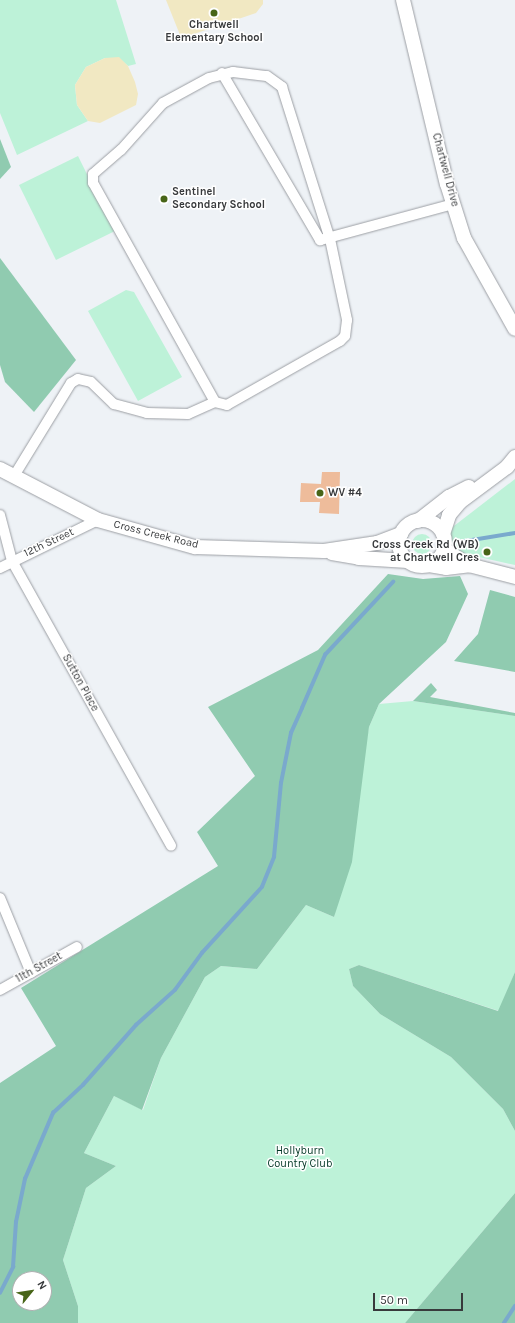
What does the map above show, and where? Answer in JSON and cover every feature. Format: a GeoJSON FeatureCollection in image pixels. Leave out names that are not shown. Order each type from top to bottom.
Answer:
{"type":"FeatureCollection","features":[{"type":"Feature","properties":{"kind":"street","name":"Chartwell Drive"},"geometry":{"type":"LineString","coordinates":[[403,0],[453,204],[464,238],[515,329]]}},
{"type":"Feature","properties":{"kind":"street"},"geometry":{"type":"LineString","coordinates":[[14,476],[70,383],[78,379],[91,382],[114,404],[147,413],[188,414],[215,402],[227,405],[345,336],[347,320],[330,239],[282,87],[267,76],[233,72],[222,74],[163,103],[121,150],[93,174],[93,183],[215,402]]}},
{"type":"Feature","properties":{"kind":"street"},"geometry":{"type":"LineString","coordinates":[[222,74],[316,237],[320,240],[330,239],[453,204]]}},
{"type":"Feature","properties":{"kind":"street"},"geometry":{"type":"LineString","coordinates":[[429,565],[436,561],[444,549],[443,534],[449,515],[460,502],[507,467],[515,457]]}},
{"type":"Feature","properties":{"kind":"street","name":"Cross Creek Road"},"geometry":{"type":"LineString","coordinates":[[0,469],[98,520],[196,547],[324,550],[377,543],[401,534]]}},
{"type":"Feature","properties":{"kind":"street"},"geometry":{"type":"LineString","coordinates":[[469,565],[446,568],[429,565],[414,565],[408,561],[400,549],[401,534],[449,497],[488,480]]}},
{"type":"Feature","properties":{"kind":"street","name":"Sutton Place"},"geometry":{"type":"LineString","coordinates":[[0,514],[12,561],[171,846]]}},
{"type":"Feature","properties":{"kind":"street","name":"12th Street"},"geometry":{"type":"LineString","coordinates":[[0,568],[98,520]]}},
{"type":"Feature","properties":{"kind":"street"},"geometry":{"type":"LineString","coordinates":[[418,521],[432,523],[443,534]]}},
{"type":"Feature","properties":{"kind":"street"},"geometry":{"type":"LineString","coordinates":[[444,549],[469,565],[515,577]]}},
{"type":"Feature","properties":{"kind":"street","name":"Cross Creek Road"},"geometry":{"type":"LineString","coordinates":[[324,550],[360,558],[408,561]]}},
{"type":"Feature","properties":{"kind":"street"},"geometry":{"type":"LineString","coordinates":[[0,898],[31,973]]}},
{"type":"Feature","properties":{"kind":"street","name":"11th Street"},"geometry":{"type":"LineString","coordinates":[[0,990],[77,947]]}},
{"type":"Feature","properties":{"kind":"green space"},"geometry":{"type":"Polygon","coordinates":[[[0,0],[116,0],[136,64],[128,66],[119,58],[105,58],[86,67],[75,85],[77,105],[88,121],[17,155],[0,113],[0,0]]]}},
{"type":"Feature","properties":{"kind":"green space"},"geometry":{"type":"Polygon","coordinates":[[[0,139],[11,167],[0,179],[0,139]]]}},
{"type":"Feature","properties":{"kind":"green space"},"geometry":{"type":"Polygon","coordinates":[[[78,156],[115,231],[56,260],[19,185],[78,156]]]}},
{"type":"Feature","properties":{"kind":"green space"},"geometry":{"type":"Polygon","coordinates":[[[0,258],[76,360],[34,412],[5,382],[0,365],[0,258]]]}},
{"type":"Feature","properties":{"kind":"green space"},"geometry":{"type":"Polygon","coordinates":[[[126,290],[134,292],[182,377],[138,401],[88,311],[126,290]]]}},
{"type":"Feature","properties":{"kind":"green space"},"geometry":{"type":"Polygon","coordinates":[[[515,479],[515,565],[452,551],[447,537],[450,529],[515,479]]]}},
{"type":"Feature","properties":{"kind":"green space"},"geometry":{"type":"Polygon","coordinates":[[[422,534],[429,537],[432,544],[429,551],[422,554],[415,551],[412,544],[415,537],[422,534]]]}},
{"type":"Feature","properties":{"kind":"green space"},"geometry":{"type":"Polygon","coordinates":[[[388,574],[423,579],[460,576],[468,594],[446,642],[379,704],[369,727],[352,862],[334,917],[306,905],[257,969],[221,966],[205,977],[161,1058],[142,1110],[114,1096],[84,1153],[116,1166],[86,1188],[63,1260],[78,1306],[78,1323],[0,1323],[0,1083],[56,1046],[21,988],[218,866],[197,832],[255,776],[208,707],[318,650],[388,574]]]}},
{"type":"Feature","properties":{"kind":"green space"},"geometry":{"type":"Polygon","coordinates":[[[490,590],[515,597],[515,672],[454,661],[478,634],[490,590]]]}},
{"type":"Feature","properties":{"kind":"green space"},"geometry":{"type":"Polygon","coordinates":[[[431,683],[437,690],[430,697],[515,713],[515,716],[413,701],[431,683]]]}},
{"type":"Feature","properties":{"kind":"green space","name":"Hollyburn Country Club"},"geometry":{"type":"Polygon","coordinates":[[[413,701],[515,716],[515,972],[499,1011],[359,965],[349,969],[353,986],[380,1014],[451,1057],[503,1109],[515,1131],[515,1193],[405,1323],[78,1323],[78,1306],[63,1260],[86,1188],[116,1166],[84,1153],[114,1096],[143,1110],[161,1058],[205,977],[221,966],[257,969],[306,905],[334,917],[369,727],[379,704],[413,701]]]}},
{"type":"Feature","properties":{"kind":"green space"},"geometry":{"type":"Polygon","coordinates":[[[359,965],[498,1011],[515,972],[515,1131],[503,1109],[451,1057],[380,1014],[353,986],[349,969],[359,965]]]}},
{"type":"Feature","properties":{"kind":"green space"},"geometry":{"type":"Polygon","coordinates":[[[515,1193],[515,1323],[405,1323],[515,1193]]]}},
{"type":"Feature","properties":{"kind":"sand"},"geometry":{"type":"Polygon","coordinates":[[[166,0],[263,0],[263,4],[256,13],[188,36],[180,35],[166,0]]]}},
{"type":"Feature","properties":{"kind":"sand"},"geometry":{"type":"Polygon","coordinates":[[[119,57],[128,66],[135,82],[138,94],[136,105],[100,123],[88,121],[77,105],[75,85],[86,67],[105,58],[119,57]]]}},
{"type":"Feature","properties":{"kind":"building","name":"WV #4"},"geometry":{"type":"Polygon","coordinates":[[[322,472],[340,472],[339,514],[319,513],[320,502],[300,502],[301,483],[321,484],[322,472]]]}},
{"type":"Feature","properties":{"kind":"waterway"},"geometry":{"type":"LineString","coordinates":[[460,542],[515,533]]}},
{"type":"Feature","properties":{"kind":"waterway"},"geometry":{"type":"LineString","coordinates":[[0,1293],[13,1267],[16,1222],[25,1179],[53,1113],[83,1085],[136,1025],[175,990],[202,953],[262,887],[274,857],[281,783],[291,733],[325,655],[393,582]]}},
{"type":"Feature","properties":{"kind":"waterway"},"geometry":{"type":"LineString","coordinates":[[504,1323],[515,1306]]}},
{"type":"Feature","properties":{"kind":"place","name":"Chartwell Elementary School"},"geometry":{"type":"Point","coordinates":[214,13]}},
{"type":"Feature","properties":{"kind":"place","name":"Sentinel Secondary School"},"geometry":{"type":"Point","coordinates":[164,199]}},
{"type":"Feature","properties":{"kind":"place","name":"WV #4"},"geometry":{"type":"Point","coordinates":[320,493]}},
{"type":"Feature","properties":{"kind":"place","name":"Cross Creek Rd (WB) at Chartwell Cres"},"geometry":{"type":"Point","coordinates":[487,552]}}]}
